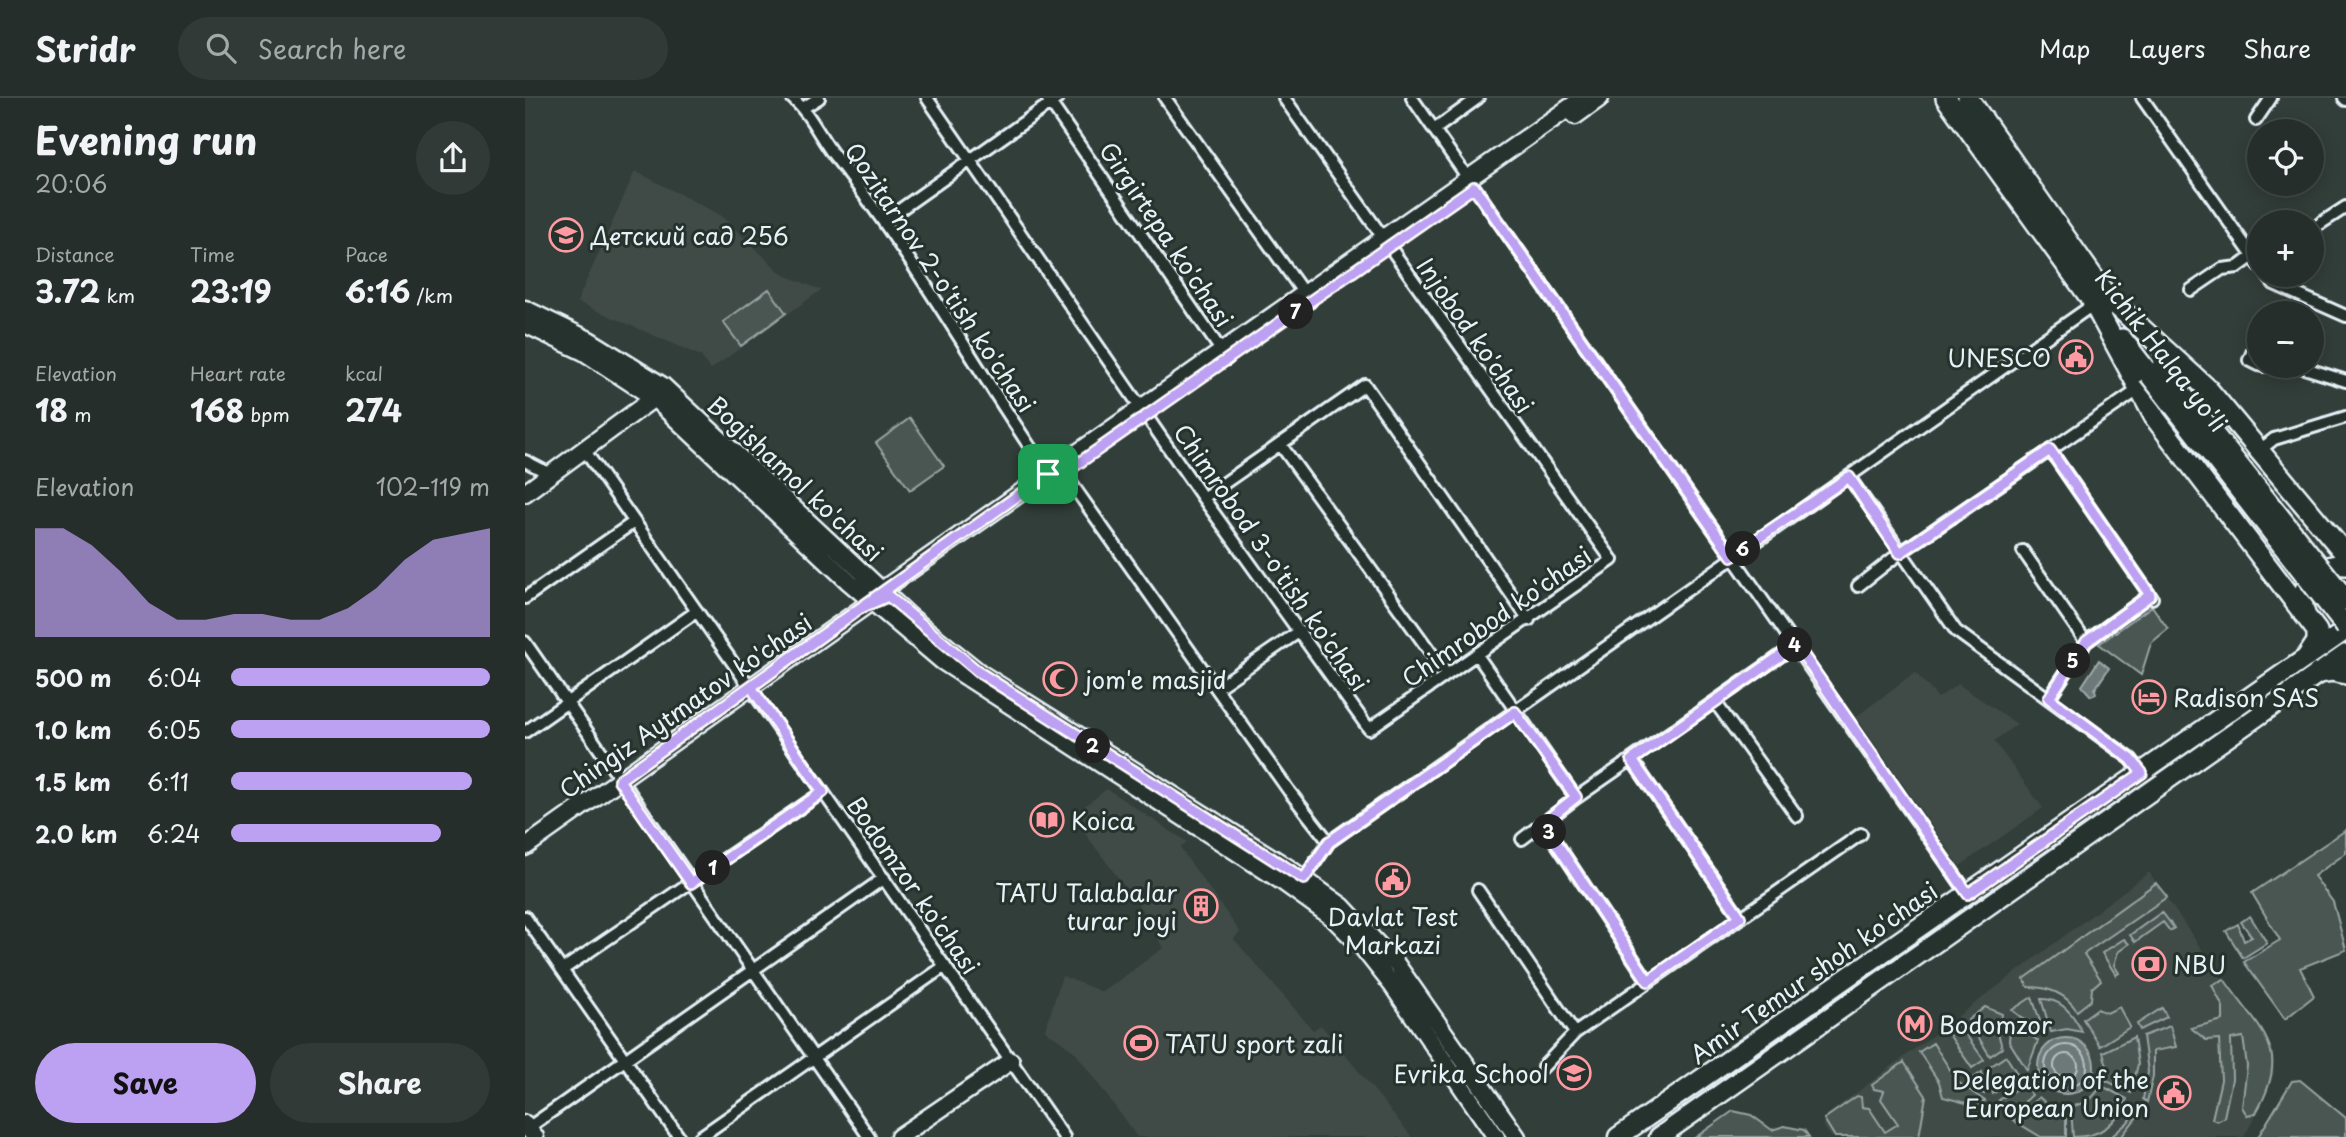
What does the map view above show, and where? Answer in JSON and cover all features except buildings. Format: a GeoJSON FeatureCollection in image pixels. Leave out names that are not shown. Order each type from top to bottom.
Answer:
{"type":"FeatureCollection","features":[{"type":"Feature","properties":{"kind":"highway","name":"Kichik Halqa yo'li"},"geometry":{"type":"LineString","coordinates":[[1946,98],[2100,300]]}},
{"type":"Feature","properties":{"kind":"highway","name":"Kichik Halqa yo'li"},"geometry":{"type":"LineString","coordinates":[[1968,98],[2100,300],[2144,382],[2346,628]]}},
{"type":"Feature","properties":{"kind":"highway"},"geometry":{"type":"LineString","coordinates":[[2100,300],[2144,382],[2155,418],[2317,631],[2313,665],[2346,674]]}},
{"type":"Feature","properties":{"kind":"highway"},"geometry":{"type":"LineString","coordinates":[[2100,300],[2203,384],[2346,555]]}},
{"type":"Feature","properties":{"kind":"highway","name":"Kichik Halqa yo'li"},"geometry":{"type":"LineString","coordinates":[[2144,382],[2346,600]]}},
{"type":"Feature","properties":{"kind":"highway"},"geometry":{"type":"LineString","coordinates":[[2263,559],[2282,564],[2303,557],[2318,540],[2315,520]]}},
{"type":"Feature","properties":{"kind":"highway"},"geometry":{"type":"LineString","coordinates":[[2305,614],[2302,597],[2309,582],[2327,567],[2346,565]]}},
{"type":"Feature","properties":{"kind":"main road","name":"Chingiz Aytmatov ko'chasi"},"geometry":{"type":"LineString","coordinates":[[1471,183],[1583,98]]}},
{"type":"Feature","properties":{"kind":"main road","name":"Chingiz Aytmatov ko'chasi"},"geometry":{"type":"LineString","coordinates":[[525,847],[1471,183],[1600,98]]}},
{"type":"Feature","properties":{"kind":"main road","name":"Bogishamol ko'chasi"},"geometry":{"type":"LineString","coordinates":[[525,309],[589,340],[663,386],[975,684],[1304,879],[1342,906],[1389,956],[1517,1137]]}},
{"type":"Feature","properties":{"kind":"main road","name":"Bogishamol ko'chasi"},"geometry":{"type":"LineString","coordinates":[[525,324],[584,352],[655,398],[880,596]]}},
{"type":"Feature","properties":{"kind":"main road"},"geometry":{"type":"LineString","coordinates":[[525,494],[655,398]]}},
{"type":"Feature","properties":{"kind":"main road","name":"Amir Temur shoh ko'chasi"},"geometry":{"type":"LineString","coordinates":[[1659,1137],[2028,877],[2313,665],[2346,628]]}},
{"type":"Feature","properties":{"kind":"main road","name":"Amir Temur shoh ko'chasi"},"geometry":{"type":"LineString","coordinates":[[1618,1137],[2142,773],[2313,665],[2346,654]]}},
{"type":"Feature","properties":{"kind":"main road","name":"Bogishamol ko'chasi"},"geometry":{"type":"LineString","coordinates":[[1127,775],[1283,882],[1346,930],[1392,985],[1496,1137]]}},
{"type":"Feature","properties":{"kind":"main road"},"geometry":{"type":"LineString","coordinates":[[2017,860],[2028,877]]}},
{"type":"Feature","properties":{"kind":"main road"},"geometry":{"type":"LineString","coordinates":[[899,1137],[1011,1061]]}},
{"type":"Feature","properties":{"kind":"street","name":"Qozitarnov 2-o'tish ko'chasi"},"geometry":{"type":"LineString","coordinates":[[792,98],[803,108],[828,148],[884,221],[1056,474],[1218,687],[1289,791],[1329,842]]}},
{"type":"Feature","properties":{"kind":"street"},"geometry":{"type":"LineString","coordinates":[[803,108],[819,98]]}},
{"type":"Feature","properties":{"kind":"street","name":"Chimrobod 3-o'tish ko'chasi"},"geometry":{"type":"LineString","coordinates":[[927,98],[1203,498],[1369,729]]}},
{"type":"Feature","properties":{"kind":"street"},"geometry":{"type":"LineString","coordinates":[[1165,98],[1307,298]]}},
{"type":"Feature","properties":{"kind":"street","name":"Injobod ko'chasi"},"geometry":{"type":"LineString","coordinates":[[1284,98],[1612,560]]}},
{"type":"Feature","properties":{"kind":"street"},"geometry":{"type":"LineString","coordinates":[[1412,98],[1968,894]]}},
{"type":"Feature","properties":{"kind":"street"},"geometry":{"type":"LineString","coordinates":[[1434,130],[1479,98]]}},
{"type":"Feature","properties":{"kind":"street"},"geometry":{"type":"LineString","coordinates":[[2142,98],[2247,248]]}},
{"type":"Feature","properties":{"kind":"street"},"geometry":{"type":"LineString","coordinates":[[2257,119],[2271,98]]}},
{"type":"Feature","properties":{"kind":"street"},"geometry":{"type":"LineString","coordinates":[[884,221],[1052,100]]}},
{"type":"Feature","properties":{"kind":"street","name":"Girgirtepa ko'chasi"},"geometry":{"type":"LineString","coordinates":[[1052,100],[1225,356]]}},
{"type":"Feature","properties":{"kind":"street"},"geometry":{"type":"LineString","coordinates":[[2324,221],[2346,207]]}},
{"type":"Feature","properties":{"kind":"street"},"geometry":{"type":"LineString","coordinates":[[2191,290],[2222,270],[2247,265]]}},
{"type":"Feature","properties":{"kind":"street"},"geometry":{"type":"LineString","coordinates":[[2281,287],[2346,316]]}},
{"type":"Feature","properties":{"kind":"street"},"geometry":{"type":"LineString","coordinates":[[1304,879],[1329,842],[1732,556],[2100,300]]}},
{"type":"Feature","properties":{"kind":"street"},"geometry":{"type":"LineString","coordinates":[[2324,374],[2346,381]]}},
{"type":"Feature","properties":{"kind":"street"},"geometry":{"type":"LineString","coordinates":[[1858,586],[1900,553],[2144,382]]}},
{"type":"Feature","properties":{"kind":"street"},"geometry":{"type":"LineString","coordinates":[[1203,498],[1365,385],[1529,620]]}},
{"type":"Feature","properties":{"kind":"street"},"geometry":{"type":"LineString","coordinates":[[2260,450],[2274,439],[2346,417]]}},
{"type":"Feature","properties":{"kind":"street"},"geometry":{"type":"LineString","coordinates":[[1280,444],[1447,675]]}},
{"type":"Feature","properties":{"kind":"street"},"geometry":{"type":"LineString","coordinates":[[2049,698],[2086,642],[2151,597],[2050,450]]}},
{"type":"Feature","properties":{"kind":"street","name":"Bodomzor ko'chasi"},"geometry":{"type":"LineString","coordinates":[[585,451],[1064,1137]]}},
{"type":"Feature","properties":{"kind":"street"},"geometry":{"type":"LineString","coordinates":[[525,461],[552,475]]}},
{"type":"Feature","properties":{"kind":"street"},"geometry":{"type":"LineString","coordinates":[[1849,477],[1956,631],[2131,759],[2142,773]]}},
{"type":"Feature","properties":{"kind":"street"},"geometry":{"type":"LineString","coordinates":[[525,598],[634,522]]}},
{"type":"Feature","properties":{"kind":"street"},"geometry":{"type":"LineString","coordinates":[[2022,551],[2086,642]]}},
{"type":"Feature","properties":{"kind":"street","name":"Chimrobod ko'chasi"},"geometry":{"type":"LineString","coordinates":[[1369,729],[1612,560]]}},
{"type":"Feature","properties":{"kind":"street"},"geometry":{"type":"LineString","coordinates":[[525,732],[697,611]]}},
{"type":"Feature","properties":{"kind":"street"},"geometry":{"type":"LineString","coordinates":[[1218,687],[1300,631]]}},
{"type":"Feature","properties":{"kind":"street"},"geometry":{"type":"LineString","coordinates":[[525,642],[869,1137]]}},
{"type":"Feature","properties":{"kind":"street"},"geometry":{"type":"LineString","coordinates":[[1521,839],[1576,797],[1796,645]]}},
{"type":"Feature","properties":{"kind":"street"},"geometry":{"type":"LineString","coordinates":[[1476,655],[1576,797]]}},
{"type":"Feature","properties":{"kind":"street"},"geometry":{"type":"LineString","coordinates":[[1715,702],[1797,816]]}},
{"type":"Feature","properties":{"kind":"street"},"geometry":{"type":"LineString","coordinates":[[1632,760],[1740,917]]}},
{"type":"Feature","properties":{"kind":"street"},"geometry":{"type":"LineString","coordinates":[[562,970],[823,792]]}},
{"type":"Feature","properties":{"kind":"street"},"geometry":{"type":"LineString","coordinates":[[1543,823],[1648,981]]}},
{"type":"Feature","properties":{"kind":"street"},"geometry":{"type":"LineString","coordinates":[[1543,1067],[1575,1033],[1861,834]]}},
{"type":"Feature","properties":{"kind":"street"},"geometry":{"type":"LineString","coordinates":[[529,1130],[625,1059],[884,878]]}},
{"type":"Feature","properties":{"kind":"street"},"geometry":{"type":"LineString","coordinates":[[1478,890],[1575,1033]]}},
{"type":"Feature","properties":{"kind":"street"},"geometry":{"type":"LineString","coordinates":[[525,917],[679,1137]]}},
{"type":"Feature","properties":{"kind":"street"},"geometry":{"type":"LineString","coordinates":[[700,1137],[945,966]]}},
{"type":"Feature","properties":{"kind":"shaded area"},"geometry":{"type":"Polygon","coordinates":[[[635,171],[722,216],[782,274],[821,290],[710,370],[701,356],[577,302],[635,171]]]}},
{"type":"Feature","properties":{"kind":"shaded area"},"geometry":{"type":"Polygon","coordinates":[[[769,289],[786,313],[741,346],[723,322],[769,289]]]}},
{"type":"Feature","properties":{"kind":"shaded area"},"geometry":{"type":"Polygon","coordinates":[[[910,418],[944,466],[910,490],[876,443],[910,418]]]}},
{"type":"Feature","properties":{"kind":"shaded area"},"geometry":{"type":"Polygon","coordinates":[[[2152,606],[2168,629],[2151,643],[2141,675],[2099,644],[2152,606]]]}},
{"type":"Feature","properties":{"kind":"shaded area"},"geometry":{"type":"Polygon","coordinates":[[[1915,672],[1938,698],[1958,684],[2017,724],[1994,741],[2043,808],[1960,866],[1856,717],[1915,672]]]}},
{"type":"Feature","properties":{"kind":"shaded area"},"geometry":{"type":"Polygon","coordinates":[[[1107,789],[1187,842],[1180,848],[1240,932],[1234,939],[1313,1030],[1321,1025],[1412,1137],[1137,1137],[1075,1052],[1045,1030],[1062,976],[1103,992],[1163,948],[1145,914],[1078,824],[1084,820],[1078,811],[1107,789]]]}},
{"type":"Feature","properties":{"kind":"shaded area"},"geometry":{"type":"Polygon","coordinates":[[[2346,830],[2346,853],[2314,876],[2333,902],[2346,950],[2300,968],[2314,996],[2285,1019],[2244,962],[2280,940],[2252,893],[2346,830]]]}},
{"type":"Feature","properties":{"kind":"shaded area"},"geometry":{"type":"Polygon","coordinates":[[[2149,872],[2273,1054],[2274,1074],[2268,1092],[2244,1137],[1831,1137],[1823,1126],[1823,1118],[2149,872]]]}},
{"type":"Feature","properties":{"kind":"shaded area"},"geometry":{"type":"Polygon","coordinates":[[[2156,883],[2167,897],[2084,954],[2101,980],[2092,988],[2091,1000],[2077,1011],[2056,992],[2028,987],[2024,979],[2156,883]]]}},
{"type":"Feature","properties":{"kind":"shaded area"},"geometry":{"type":"Polygon","coordinates":[[[2162,912],[2174,928],[2170,931],[2163,922],[2135,942],[2130,935],[2162,912]]]}},
{"type":"Feature","properties":{"kind":"shaded area"},"geometry":{"type":"Polygon","coordinates":[[[2250,916],[2267,943],[2243,958],[2226,931],[2238,924],[2244,941],[2252,937],[2241,922],[2250,916]]]}},
{"type":"Feature","properties":{"kind":"shaded area"},"geometry":{"type":"Polygon","coordinates":[[[2124,939],[2129,944],[2118,952],[2114,965],[2119,973],[2116,975],[2102,953],[2124,939]]]}},
{"type":"Feature","properties":{"kind":"shaded area"},"geometry":{"type":"Polygon","coordinates":[[[2224,979],[2268,1042],[2272,1056],[2272,1072],[2267,1091],[2256,1113],[2247,1115],[2242,1107],[2247,1066],[2243,1037],[2231,1039],[2232,1079],[2224,1117],[2217,1121],[2212,1119],[2221,1080],[2219,1039],[2206,1040],[2191,1028],[2223,1020],[2223,1007],[2212,985],[2224,979]]]}},
{"type":"Feature","properties":{"kind":"shaded area"},"geometry":{"type":"Polygon","coordinates":[[[2032,997],[2042,1027],[2038,1031],[2012,1010],[2032,997]]]}},
{"type":"Feature","properties":{"kind":"shaded area"},"geometry":{"type":"Polygon","coordinates":[[[2041,999],[2055,1001],[2066,1009],[2082,1032],[2067,1029],[2051,1032],[2041,999]]]}},
{"type":"Feature","properties":{"kind":"shaded area"},"geometry":{"type":"Polygon","coordinates":[[[1985,1007],[2002,1014],[1998,1032],[2002,1048],[1990,1056],[1968,1020],[1985,1007]]]}},
{"type":"Feature","properties":{"kind":"shaded area"},"geometry":{"type":"Polygon","coordinates":[[[2119,1007],[2130,1027],[2100,1046],[2083,1019],[2097,1009],[2107,1013],[2119,1007]]]}},
{"type":"Feature","properties":{"kind":"shaded area"},"geometry":{"type":"Polygon","coordinates":[[[2162,1008],[2167,1017],[2140,1030],[2137,1024],[2162,1008]]]}},
{"type":"Feature","properties":{"kind":"shaded area"},"geometry":{"type":"Polygon","coordinates":[[[2011,1020],[2038,1041],[2027,1070],[2009,1041],[2011,1020]]]}},
{"type":"Feature","properties":{"kind":"shaded area"},"geometry":{"type":"Polygon","coordinates":[[[1959,1025],[1984,1060],[1972,1068],[1948,1033],[1959,1025]]]}},
{"type":"Feature","properties":{"kind":"shaded area"},"geometry":{"type":"Polygon","coordinates":[[[2170,1026],[2176,1047],[2153,1051],[2153,1076],[2147,1102],[2143,1099],[2148,1072],[2143,1036],[2170,1026]]]}},
{"type":"Feature","properties":{"kind":"shaded area"},"geometry":{"type":"Polygon","coordinates":[[[2134,1037],[2138,1064],[2131,1093],[2103,1079],[2107,1066],[2103,1052],[2134,1037]]]}},
{"type":"Feature","properties":{"kind":"shaded area"},"geometry":{"type":"Polygon","coordinates":[[[1933,1043],[1958,1082],[1985,1101],[1977,1106],[1943,1097],[1939,1082],[1919,1052],[1933,1043]]]}},
{"type":"Feature","properties":{"kind":"shaded area"},"geometry":{"type":"Polygon","coordinates":[[[2006,1056],[2019,1077],[1993,1094],[1987,1069],[2006,1056]]]}},
{"type":"Feature","properties":{"kind":"shaded area"},"geometry":{"type":"Polygon","coordinates":[[[1904,1062],[1926,1096],[1919,1137],[1835,1137],[1824,1119],[1857,1096],[1861,1097],[1862,1107],[1869,1108],[1885,1132],[1898,1124],[1881,1099],[1884,1091],[1874,1089],[1872,1085],[1904,1062]]]}},
{"type":"Feature","properties":{"kind":"shaded area"},"geometry":{"type":"Polygon","coordinates":[[[1982,1072],[1984,1094],[1965,1084],[1982,1072]]]}},
{"type":"Feature","properties":{"kind":"shaded area"},"geometry":{"type":"Polygon","coordinates":[[[2300,1080],[2346,1118],[2346,1137],[2258,1137],[2292,1081],[2300,1080]]]}},
{"type":"Feature","properties":{"kind":"shaded area"},"geometry":{"type":"Polygon","coordinates":[[[2024,1084],[2032,1095],[2010,1115],[1999,1100],[2024,1084]]]}},
{"type":"Feature","properties":{"kind":"shaded area"},"geometry":{"type":"Polygon","coordinates":[[[2102,1086],[2127,1099],[2123,1108],[2112,1122],[2099,1132],[2073,1137],[2071,1107],[2089,1101],[2102,1086]]]}},
{"type":"Feature","properties":{"kind":"shaded area"},"geometry":{"type":"Polygon","coordinates":[[[2039,1097],[2050,1107],[2066,1107],[2066,1137],[2041,1137],[2013,1120],[2039,1097]]]}},
{"type":"Feature","properties":{"kind":"shaded area"},"geometry":{"type":"Polygon","coordinates":[[[2140,1106],[2144,1108],[2121,1137],[2111,1137],[2127,1123],[2140,1106]]]}},
{"type":"Feature","properties":{"kind":"shaded area"},"geometry":{"type":"Polygon","coordinates":[[[1733,1111],[1751,1115],[1772,1130],[1784,1126],[1804,1130],[1809,1137],[1696,1137],[1733,1111]]]}},
{"type":"Feature","properties":{"kind":"water"},"geometry":{"type":"Polygon","coordinates":[[[2099,660],[2109,668],[2095,689],[2096,694],[2091,696],[2082,686],[2099,660]]]}},
{"type":"Feature","properties":{"kind":"water"},"geometry":{"type":"Polygon","coordinates":[[[2066,1038],[2077,1040],[2086,1046],[2092,1055],[2092,1077],[2086,1086],[2077,1092],[2066,1094],[2055,1092],[2046,1086],[2040,1077],[2038,1066],[2040,1055],[2046,1046],[2055,1040],[2066,1038]]]}},
{"type":"Feature","properties":{"kind":"place","name":"Детский сад 256"},"geometry":{"type":"Point","coordinates":[566,235]}},
{"type":"Feature","properties":{"kind":"place","name":"UNESCO"},"geometry":{"type":"Point","coordinates":[2076,357]}},
{"type":"Feature","properties":{"kind":"place","name":"jom'e masjid"},"geometry":{"type":"Point","coordinates":[1060,679]}},
{"type":"Feature","properties":{"kind":"place","name":"Radison SAS"},"geometry":{"type":"Point","coordinates":[2149,697]}},
{"type":"Feature","properties":{"kind":"place","name":"Koica"},"geometry":{"type":"Point","coordinates":[1047,820]}},
{"type":"Feature","properties":{"kind":"place","name":"Davlat Test Markazi"},"geometry":{"type":"Point","coordinates":[1393,880]}},
{"type":"Feature","properties":{"kind":"place","name":"TATU Talabalar turar joyi"},"geometry":{"type":"Point","coordinates":[1201,906]}},
{"type":"Feature","properties":{"kind":"place","name":"NBU"},"geometry":{"type":"Point","coordinates":[2149,964]}},
{"type":"Feature","properties":{"kind":"place","name":"Bodomzor"},"geometry":{"type":"Point","coordinates":[1915,1024]}},
{"type":"Feature","properties":{"kind":"place","name":"TATU sport zali"},"geometry":{"type":"Point","coordinates":[1141,1043]}},
{"type":"Feature","properties":{"kind":"place","name":"Evrika School"},"geometry":{"type":"Point","coordinates":[1574,1073]}},
{"type":"Feature","properties":{"kind":"place","name":"Delegation of the European Union"},"geometry":{"type":"Point","coordinates":[2174,1093]}},
{"type":"Feature","properties":{"kind":"route"},"geometry":{"type":"LineString","coordinates":[[1474,187],[1732,556],[1849,477],[1900,553],[2050,450],[2150,595],[2086,642],[2049,698],[2131,759],[2142,773],[1968,894],[1796,645],[1632,760],[1740,917],[1648,981],[1543,823],[1576,797],[1515,712],[1329,842],[1304,879],[980,673],[888,596],[859,609],[751,687],[823,792],[691,883],[619,780],[1048,474],[1053,481],[1474,187]]}}]}
